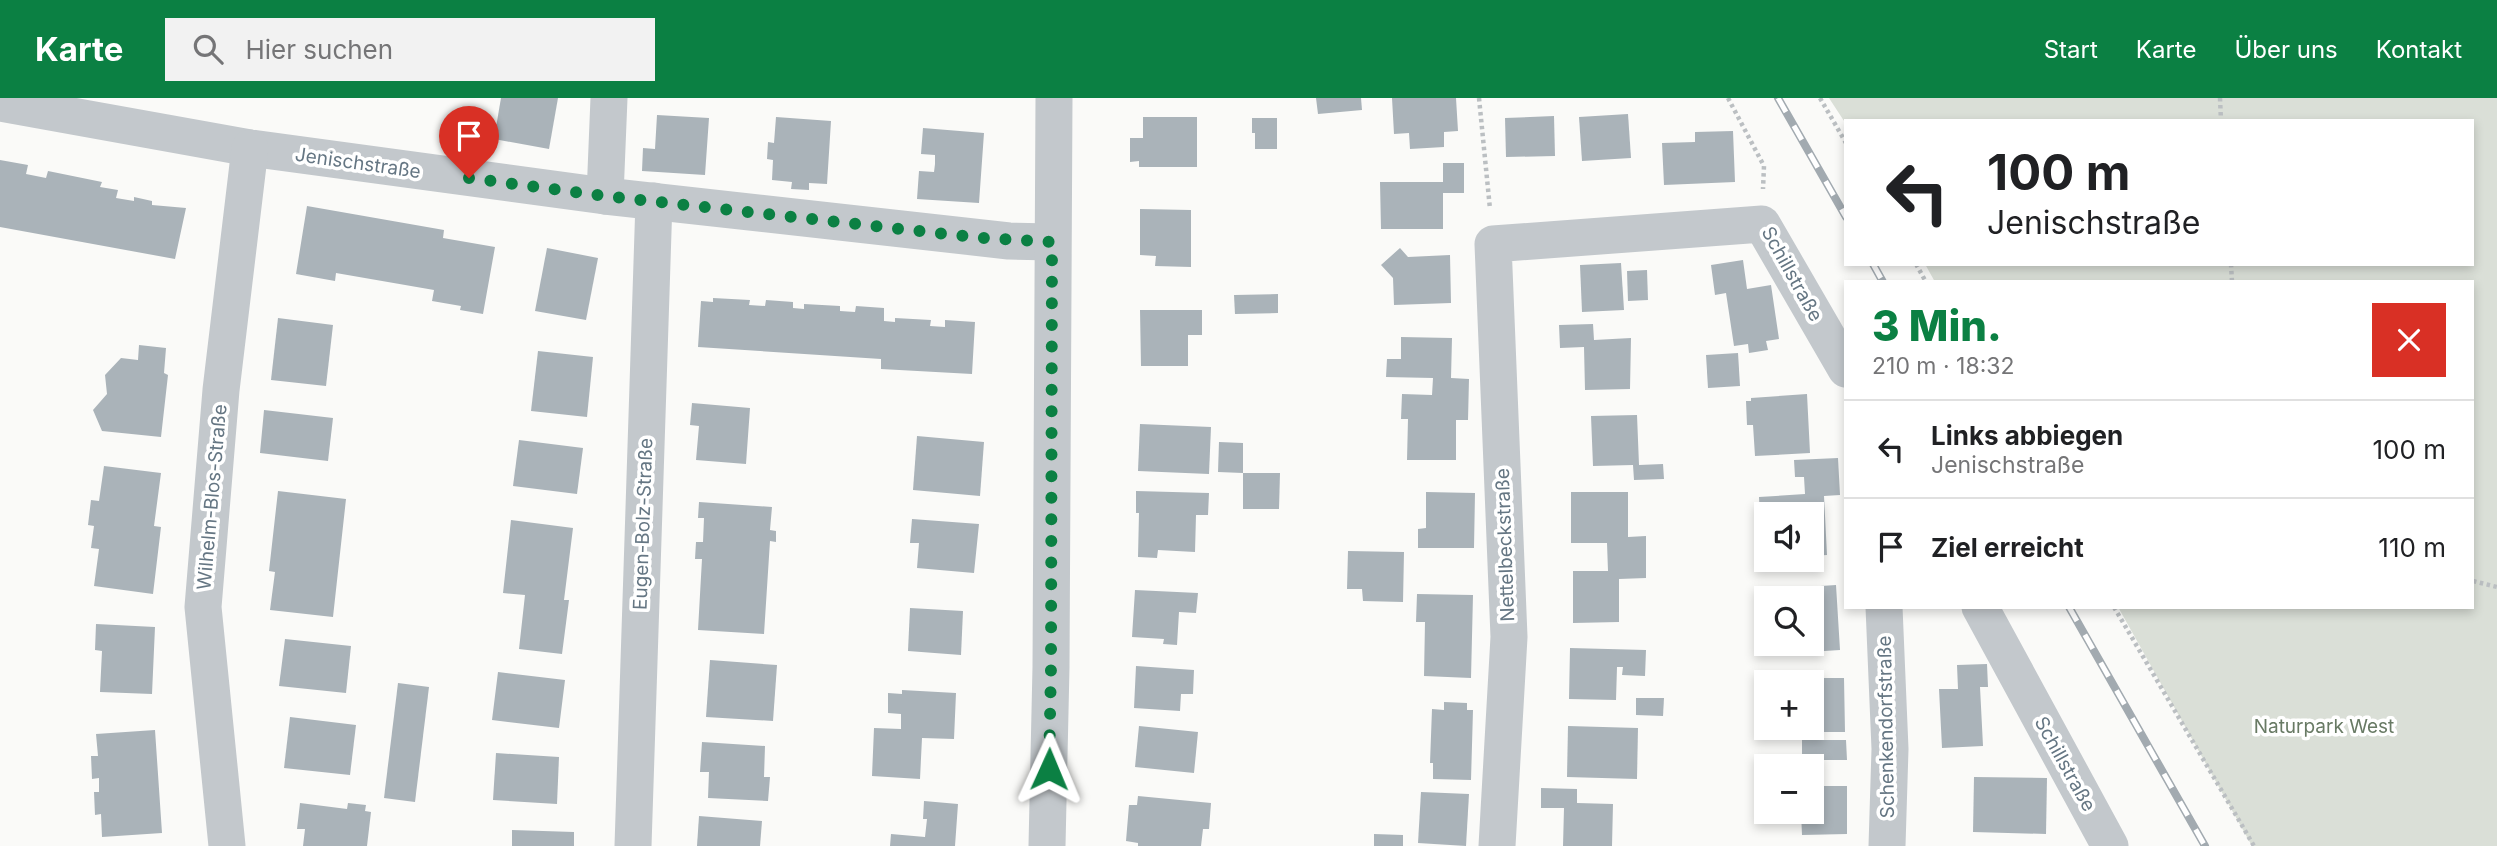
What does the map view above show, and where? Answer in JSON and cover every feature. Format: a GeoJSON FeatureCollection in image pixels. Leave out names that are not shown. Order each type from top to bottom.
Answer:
{"type":"FeatureCollection","features":[{"type":"Feature","properties":{"kind":"street"},"geometry":{"type":"LineString","coordinates":[[605,196],[609,98]]}},
{"type":"Feature","properties":{"kind":"street"},"geometry":{"type":"LineString","coordinates":[[1047,846],[1051,667],[1054,98]]}},
{"type":"Feature","properties":{"kind":"street","name":"Jenischstraße"},"geometry":{"type":"LineString","coordinates":[[0,103],[250,148],[605,196],[1009,241],[1052,242]]}},
{"type":"Feature","properties":{"kind":"street","name":"Wilhelm-Blos-Straße"},"geometry":{"type":"LineString","coordinates":[[227,846],[203,607],[221,390],[250,148]]}},
{"type":"Feature","properties":{"kind":"street","name":"Eugen-Bolz-Straße"},"geometry":{"type":"LineString","coordinates":[[633,846],[654,201]]}},
{"type":"Feature","properties":{"kind":"street"},"geometry":{"type":"LineString","coordinates":[[1493,244],[1762,224]]}},
{"type":"Feature","properties":{"kind":"street","name":"Schillstraße"},"geometry":{"type":"LineString","coordinates":[[1762,224],[1844,366]]}},
{"type":"Feature","properties":{"kind":"street","name":"Nettelbeckstraße"},"geometry":{"type":"LineString","coordinates":[[1493,244],[1509,637],[1497,846]]}},
{"type":"Feature","properties":{"kind":"street","name":"Schenkendorfstraße"},"geometry":{"type":"LineString","coordinates":[[1884,609],[1889,749],[1887,846]]}},
{"type":"Feature","properties":{"kind":"street","name":"Schillstraße"},"geometry":{"type":"LineString","coordinates":[[1981,609],[2110,846]]}},
{"type":"Feature","properties":{"kind":"path"},"geometry":{"type":"LineString","coordinates":[[1479,98],[1493,244]]}},
{"type":"Feature","properties":{"kind":"path","name":"Schillstraße"},"geometry":{"type":"LineString","coordinates":[[1728,98],[1764,166],[1762,224]]}},
{"type":"Feature","properties":{"kind":"path"},"geometry":{"type":"LineString","coordinates":[[1820,98],[1844,140]]}},
{"type":"Feature","properties":{"kind":"path"},"geometry":{"type":"LineString","coordinates":[[2220,98],[2221,119]]}},
{"type":"Feature","properties":{"kind":"path"},"geometry":{"type":"LineString","coordinates":[[2474,581],[2497,587]]}},
{"type":"Feature","properties":{"kind":"path"},"geometry":{"type":"LineString","coordinates":[[2116,609],[2254,846]]}},
{"type":"Feature","properties":{"kind":"green space","name":"Naturpark West"},"geometry":{"type":"Polygon","coordinates":[[[1829,98],[2497,98],[2497,846],[2252,846],[2119,609],[2474,609],[2474,280],[1934,280],[1926,266],[2474,266],[2474,119],[1844,121],[1829,98]]]}},
{"type":"Feature","properties":{"kind":"building"},"geometry":{"type":"Polygon","coordinates":[[[501,98],[558,98],[549,149],[494,139],[501,98]]]}},
{"type":"Feature","properties":{"kind":"building"},"geometry":{"type":"Polygon","coordinates":[[[1316,98],[1361,98],[1362,110],[1318,114],[1316,98]]]}},
{"type":"Feature","properties":{"kind":"building"},"geometry":{"type":"Polygon","coordinates":[[[1392,98],[1456,98],[1458,131],[1444,132],[1444,147],[1410,149],[1409,133],[1394,134],[1392,98]]]}},
{"type":"Feature","properties":{"kind":"building"},"geometry":{"type":"Polygon","coordinates":[[[1628,114],[1631,158],[1582,161],[1579,117],[1628,114]]]}},
{"type":"Feature","properties":{"kind":"building"},"geometry":{"type":"Polygon","coordinates":[[[657,115],[709,118],[705,175],[642,171],[643,148],[655,149],[657,115]]]}},
{"type":"Feature","properties":{"kind":"building"},"geometry":{"type":"Polygon","coordinates":[[[1554,116],[1555,156],[1506,157],[1505,118],[1554,116]]]}},
{"type":"Feature","properties":{"kind":"building"},"geometry":{"type":"Polygon","coordinates":[[[776,117],[831,121],[827,184],[809,183],[809,190],[791,189],[792,182],[772,180],[773,160],[767,159],[768,142],[774,143],[776,117]]]}},
{"type":"Feature","properties":{"kind":"building"},"geometry":{"type":"Polygon","coordinates":[[[1143,117],[1197,117],[1197,167],[1139,167],[1139,161],[1130,162],[1130,138],[1143,138],[1143,117]]]}},
{"type":"Feature","properties":{"kind":"building"},"geometry":{"type":"Polygon","coordinates":[[[1252,118],[1277,118],[1277,149],[1255,149],[1252,118]]]}},
{"type":"Feature","properties":{"kind":"building"},"geometry":{"type":"Polygon","coordinates":[[[923,128],[984,133],[979,203],[917,199],[919,171],[934,172],[935,164],[935,155],[921,154],[923,128]]]}},
{"type":"Feature","properties":{"kind":"building"},"geometry":{"type":"Polygon","coordinates":[[[1733,131],[1735,182],[1664,185],[1662,143],[1695,142],[1695,132],[1733,131]]]}},
{"type":"Feature","properties":{"kind":"building"},"geometry":{"type":"Polygon","coordinates":[[[0,160],[28,165],[26,174],[46,178],[48,171],[102,182],[100,187],[118,190],[116,198],[134,201],[134,197],[152,201],[152,205],[186,208],[175,259],[0,227],[0,160]]]}},
{"type":"Feature","properties":{"kind":"building"},"geometry":{"type":"Polygon","coordinates":[[[1443,163],[1464,163],[1464,193],[1443,193],[1443,229],[1381,229],[1380,182],[1443,182],[1443,163]]]}},
{"type":"Feature","properties":{"kind":"building"},"geometry":{"type":"Polygon","coordinates":[[[307,206],[444,230],[443,238],[495,247],[483,314],[460,310],[461,306],[432,301],[434,290],[336,273],[335,281],[296,274],[307,206]]]}},
{"type":"Feature","properties":{"kind":"building"},"geometry":{"type":"Polygon","coordinates":[[[1140,209],[1191,210],[1191,267],[1155,266],[1156,256],[1140,255],[1140,209]]]}},
{"type":"Feature","properties":{"kind":"building"},"geometry":{"type":"Polygon","coordinates":[[[547,248],[598,258],[586,320],[535,311],[547,248]]]}},
{"type":"Feature","properties":{"kind":"building"},"geometry":{"type":"Polygon","coordinates":[[[1400,248],[1408,257],[1450,255],[1451,303],[1394,305],[1393,278],[1381,265],[1400,248]]]}},
{"type":"Feature","properties":{"kind":"building"},"geometry":{"type":"Polygon","coordinates":[[[1743,260],[1747,289],[1771,285],[1779,339],[1766,341],[1768,350],[1749,353],[1748,344],[1734,346],[1726,293],[1715,295],[1711,265],[1743,260]]]}},
{"type":"Feature","properties":{"kind":"building"},"geometry":{"type":"Polygon","coordinates":[[[1621,263],[1624,310],[1582,312],[1580,265],[1621,263]]]}},
{"type":"Feature","properties":{"kind":"building"},"geometry":{"type":"Polygon","coordinates":[[[1647,270],[1648,300],[1628,301],[1627,271],[1647,270]]]}},
{"type":"Feature","properties":{"kind":"building"},"geometry":{"type":"Polygon","coordinates":[[[1278,294],[1278,313],[1235,314],[1234,295],[1278,294]]]}},
{"type":"Feature","properties":{"kind":"building"},"geometry":{"type":"Polygon","coordinates":[[[713,298],[750,300],[749,305],[765,306],[766,300],[793,302],[793,308],[804,309],[804,304],[840,306],[840,311],[855,312],[856,306],[884,308],[884,321],[895,322],[895,318],[931,320],[930,326],[945,327],[945,320],[975,322],[972,374],[881,369],[881,359],[698,347],[701,301],[713,302],[713,298]]]}},
{"type":"Feature","properties":{"kind":"building"},"geometry":{"type":"Polygon","coordinates":[[[1140,310],[1202,310],[1202,335],[1188,335],[1188,366],[1141,366],[1140,310]]]}},
{"type":"Feature","properties":{"kind":"building"},"geometry":{"type":"Polygon","coordinates":[[[278,318],[333,325],[326,386],[271,380],[278,318]]]}},
{"type":"Feature","properties":{"kind":"building"},"geometry":{"type":"Polygon","coordinates":[[[1593,324],[1594,340],[1631,338],[1630,389],[1585,390],[1584,347],[1560,348],[1559,325],[1593,324]]]}},
{"type":"Feature","properties":{"kind":"building"},"geometry":{"type":"Polygon","coordinates":[[[1401,337],[1452,338],[1451,378],[1469,379],[1468,420],[1456,420],[1456,460],[1407,460],[1408,419],[1401,419],[1402,394],[1432,395],[1433,378],[1386,377],[1387,359],[1401,359],[1401,337]]]}},
{"type":"Feature","properties":{"kind":"building"},"geometry":{"type":"Polygon","coordinates":[[[139,345],[166,348],[164,373],[168,375],[161,437],[102,431],[93,410],[107,394],[105,375],[121,358],[138,360],[139,345]]]}},
{"type":"Feature","properties":{"kind":"building"},"geometry":{"type":"Polygon","coordinates":[[[538,351],[593,357],[587,417],[531,411],[538,351]]]}},
{"type":"Feature","properties":{"kind":"building"},"geometry":{"type":"Polygon","coordinates":[[[1738,353],[1740,386],[1708,388],[1706,355],[1738,353]]]}},
{"type":"Feature","properties":{"kind":"building"},"geometry":{"type":"Polygon","coordinates":[[[1807,394],[1810,453],[1755,456],[1753,425],[1747,425],[1746,401],[1751,401],[1751,398],[1807,394]]]}},
{"type":"Feature","properties":{"kind":"building"},"geometry":{"type":"Polygon","coordinates":[[[692,403],[750,408],[746,464],[696,460],[699,426],[690,425],[692,403]]]}},
{"type":"Feature","properties":{"kind":"building"},"geometry":{"type":"Polygon","coordinates":[[[264,410],[333,418],[328,461],[260,453],[264,410]]]}},
{"type":"Feature","properties":{"kind":"building"},"geometry":{"type":"Polygon","coordinates":[[[1637,415],[1639,465],[1663,464],[1664,479],[1634,480],[1633,465],[1593,466],[1591,416],[1637,415]]]}},
{"type":"Feature","properties":{"kind":"building"},"geometry":{"type":"Polygon","coordinates":[[[1140,424],[1211,427],[1209,474],[1138,471],[1140,424]]]}},
{"type":"Feature","properties":{"kind":"building"},"geometry":{"type":"Polygon","coordinates":[[[917,436],[984,442],[980,496],[913,490],[917,436]]]}},
{"type":"Feature","properties":{"kind":"building"},"geometry":{"type":"Polygon","coordinates":[[[519,440],[583,448],[577,494],[513,486],[519,440]]]}},
{"type":"Feature","properties":{"kind":"building"},"geometry":{"type":"Polygon","coordinates":[[[1219,442],[1243,443],[1243,473],[1218,472],[1219,442]]]}},
{"type":"Feature","properties":{"kind":"building"},"geometry":{"type":"Polygon","coordinates":[[[1838,458],[1840,495],[1824,496],[1827,555],[1824,555],[1824,502],[1759,502],[1759,497],[1805,494],[1804,477],[1795,477],[1794,460],[1838,458]]]}},
{"type":"Feature","properties":{"kind":"building"},"geometry":{"type":"Polygon","coordinates":[[[104,466],[161,473],[154,526],[161,527],[153,594],[94,586],[99,549],[91,548],[94,526],[88,525],[91,500],[99,501],[104,466]]]}},
{"type":"Feature","properties":{"kind":"building"},"geometry":{"type":"Polygon","coordinates":[[[1243,473],[1280,473],[1279,509],[1243,509],[1243,473]]]}},
{"type":"Feature","properties":{"kind":"building"},"geometry":{"type":"Polygon","coordinates":[[[278,491],[346,499],[333,617],[270,610],[275,572],[269,571],[278,491]]]}},
{"type":"Feature","properties":{"kind":"building"},"geometry":{"type":"Polygon","coordinates":[[[1136,491],[1209,493],[1208,515],[1196,515],[1195,552],[1158,550],[1157,558],[1138,557],[1139,513],[1136,513],[1136,491]]]}},
{"type":"Feature","properties":{"kind":"building"},"geometry":{"type":"Polygon","coordinates":[[[1426,492],[1475,493],[1474,548],[1418,548],[1418,529],[1426,528],[1426,492]]]}},
{"type":"Feature","properties":{"kind":"building"},"geometry":{"type":"Polygon","coordinates":[[[1571,492],[1628,492],[1628,537],[1646,536],[1646,578],[1619,579],[1619,622],[1573,623],[1573,571],[1608,571],[1607,543],[1571,543],[1571,492]]]}},
{"type":"Feature","properties":{"kind":"building"},"geometry":{"type":"Polygon","coordinates":[[[699,502],[772,507],[770,530],[776,531],[776,542],[770,541],[764,634],[698,630],[702,559],[695,559],[696,542],[703,542],[704,518],[698,518],[699,502]]]}},
{"type":"Feature","properties":{"kind":"building"},"geometry":{"type":"Polygon","coordinates":[[[912,519],[979,524],[974,573],[917,568],[919,543],[910,543],[912,519]]]}},
{"type":"Feature","properties":{"kind":"building"},"geometry":{"type":"Polygon","coordinates":[[[511,520],[573,528],[564,600],[569,600],[562,654],[519,649],[525,595],[503,593],[511,520]]]}},
{"type":"Feature","properties":{"kind":"building"},"geometry":{"type":"Polygon","coordinates":[[[1348,551],[1404,552],[1403,602],[1363,601],[1362,589],[1347,589],[1348,551]]]}},
{"type":"Feature","properties":{"kind":"building"},"geometry":{"type":"Polygon","coordinates":[[[1836,585],[1840,650],[1824,651],[1824,586],[1820,586],[1836,585]]]}},
{"type":"Feature","properties":{"kind":"building"},"geometry":{"type":"Polygon","coordinates":[[[1135,590],[1198,593],[1196,613],[1179,612],[1177,645],[1163,644],[1164,639],[1132,637],[1135,590]]]}},
{"type":"Feature","properties":{"kind":"building"},"geometry":{"type":"Polygon","coordinates":[[[1417,594],[1473,595],[1471,678],[1424,676],[1425,622],[1416,622],[1417,594]]]}},
{"type":"Feature","properties":{"kind":"building"},"geometry":{"type":"Polygon","coordinates":[[[910,608],[963,611],[961,655],[908,651],[910,608]]]}},
{"type":"Feature","properties":{"kind":"building"},"geometry":{"type":"Polygon","coordinates":[[[96,624],[155,627],[152,694],[100,692],[102,651],[95,650],[96,624]]]}},
{"type":"Feature","properties":{"kind":"building"},"geometry":{"type":"Polygon","coordinates":[[[285,639],[351,646],[346,693],[279,686],[285,639]]]}},
{"type":"Feature","properties":{"kind":"building"},"geometry":{"type":"Polygon","coordinates":[[[1570,648],[1646,650],[1645,676],[1622,675],[1623,667],[1617,667],[1616,700],[1569,699],[1570,648]]]}},
{"type":"Feature","properties":{"kind":"building"},"geometry":{"type":"Polygon","coordinates":[[[710,660],[777,665],[773,721],[706,717],[710,660]]]}},
{"type":"Feature","properties":{"kind":"building"},"geometry":{"type":"Polygon","coordinates":[[[1987,664],[1988,687],[1980,687],[1983,746],[1942,748],[1939,689],[1958,689],[1957,665],[1987,664]]]}},
{"type":"Feature","properties":{"kind":"building"},"geometry":{"type":"Polygon","coordinates":[[[1136,666],[1194,670],[1193,694],[1181,694],[1180,711],[1134,708],[1136,666]]]}},
{"type":"Feature","properties":{"kind":"building"},"geometry":{"type":"Polygon","coordinates":[[[498,672],[565,680],[559,728],[492,720],[498,672]]]}},
{"type":"Feature","properties":{"kind":"building"},"geometry":{"type":"Polygon","coordinates":[[[1824,678],[1844,678],[1845,732],[1824,732],[1824,678]]]}},
{"type":"Feature","properties":{"kind":"building"},"geometry":{"type":"Polygon","coordinates":[[[398,683],[429,687],[415,802],[384,798],[398,683]]]}},
{"type":"Feature","properties":{"kind":"building"},"geometry":{"type":"Polygon","coordinates":[[[902,690],[956,693],[954,739],[922,738],[920,779],[872,776],[874,728],[901,729],[901,714],[888,713],[888,693],[902,694],[902,690]]]}},
{"type":"Feature","properties":{"kind":"building"},"geometry":{"type":"Polygon","coordinates":[[[1636,698],[1664,698],[1663,716],[1636,715],[1636,698]]]}},
{"type":"Feature","properties":{"kind":"building"},"geometry":{"type":"Polygon","coordinates":[[[1444,702],[1467,703],[1467,710],[1473,710],[1471,780],[1433,779],[1433,763],[1430,763],[1432,709],[1444,710],[1444,702]]]}},
{"type":"Feature","properties":{"kind":"building"},"geometry":{"type":"Polygon","coordinates":[[[290,717],[356,725],[350,775],[284,768],[290,717]]]}},
{"type":"Feature","properties":{"kind":"building"},"geometry":{"type":"Polygon","coordinates":[[[1139,726],[1198,732],[1194,773],[1135,767],[1139,726]]]}},
{"type":"Feature","properties":{"kind":"building"},"geometry":{"type":"Polygon","coordinates":[[[1568,726],[1638,728],[1637,779],[1567,777],[1568,726]]]}},
{"type":"Feature","properties":{"kind":"building"},"geometry":{"type":"Polygon","coordinates":[[[155,730],[162,833],[102,837],[101,814],[95,815],[94,792],[99,792],[99,778],[92,779],[91,756],[98,756],[96,734],[155,730]]]}},
{"type":"Feature","properties":{"kind":"building"},"geometry":{"type":"Polygon","coordinates":[[[1802,740],[1846,740],[1847,760],[1824,760],[1824,754],[1802,754],[1802,740]]]}},
{"type":"Feature","properties":{"kind":"building"},"geometry":{"type":"Polygon","coordinates":[[[702,742],[765,746],[764,777],[770,777],[768,801],[708,798],[709,772],[700,772],[702,742]]]}},
{"type":"Feature","properties":{"kind":"building"},"geometry":{"type":"Polygon","coordinates":[[[496,753],[559,757],[557,804],[493,800],[496,753]]]}},
{"type":"Feature","properties":{"kind":"building"},"geometry":{"type":"Polygon","coordinates":[[[1974,777],[2047,778],[2046,834],[1973,832],[1974,777]]]}},
{"type":"Feature","properties":{"kind":"building"},"geometry":{"type":"Polygon","coordinates":[[[1824,786],[1847,786],[1847,834],[1802,835],[1802,824],[1824,824],[1824,786]]]}},
{"type":"Feature","properties":{"kind":"building"},"geometry":{"type":"Polygon","coordinates":[[[1541,788],[1577,789],[1577,803],[1613,804],[1612,846],[1563,846],[1564,808],[1541,808],[1541,788]]]}},
{"type":"Feature","properties":{"kind":"building"},"geometry":{"type":"Polygon","coordinates":[[[1421,792],[1469,794],[1466,846],[1418,843],[1421,792]]]}},
{"type":"Feature","properties":{"kind":"building"},"geometry":{"type":"Polygon","coordinates":[[[1138,796],[1211,803],[1209,829],[1203,829],[1201,846],[1138,846],[1138,843],[1126,841],[1129,805],[1137,805],[1138,796]]]}},
{"type":"Feature","properties":{"kind":"building"},"geometry":{"type":"Polygon","coordinates":[[[924,801],[958,804],[955,846],[890,846],[891,834],[925,837],[927,819],[923,819],[924,801]]]}},
{"type":"Feature","properties":{"kind":"building"},"geometry":{"type":"Polygon","coordinates":[[[300,803],[347,809],[348,803],[366,805],[365,811],[371,812],[367,846],[303,846],[305,829],[297,829],[300,803]]]}},
{"type":"Feature","properties":{"kind":"building"},"geometry":{"type":"Polygon","coordinates":[[[699,816],[762,821],[760,846],[697,846],[699,816]]]}},
{"type":"Feature","properties":{"kind":"building"},"geometry":{"type":"Polygon","coordinates":[[[512,830],[574,832],[574,846],[512,846],[512,830]]]}},
{"type":"Feature","properties":{"kind":"building"},"geometry":{"type":"Polygon","coordinates":[[[1374,834],[1403,835],[1403,846],[1374,846],[1374,834]]]}},
{"type":"Feature","properties":{"kind":"railway"},"geometry":{"type":"LineString","coordinates":[[1778,98],[1844,214]]}},
{"type":"Feature","properties":{"kind":"railway"},"geometry":{"type":"LineString","coordinates":[[1874,266],[1882,280]]}},
{"type":"Feature","properties":{"kind":"railway"},"geometry":{"type":"LineString","coordinates":[[2070,609],[2205,846]]}},
{"type":"Feature","properties":{"kind":"route"},"geometry":{"type":"LineString","coordinates":[[469,178],[605,196],[1009,241],[1052,242],[1049,769]]}}]}
